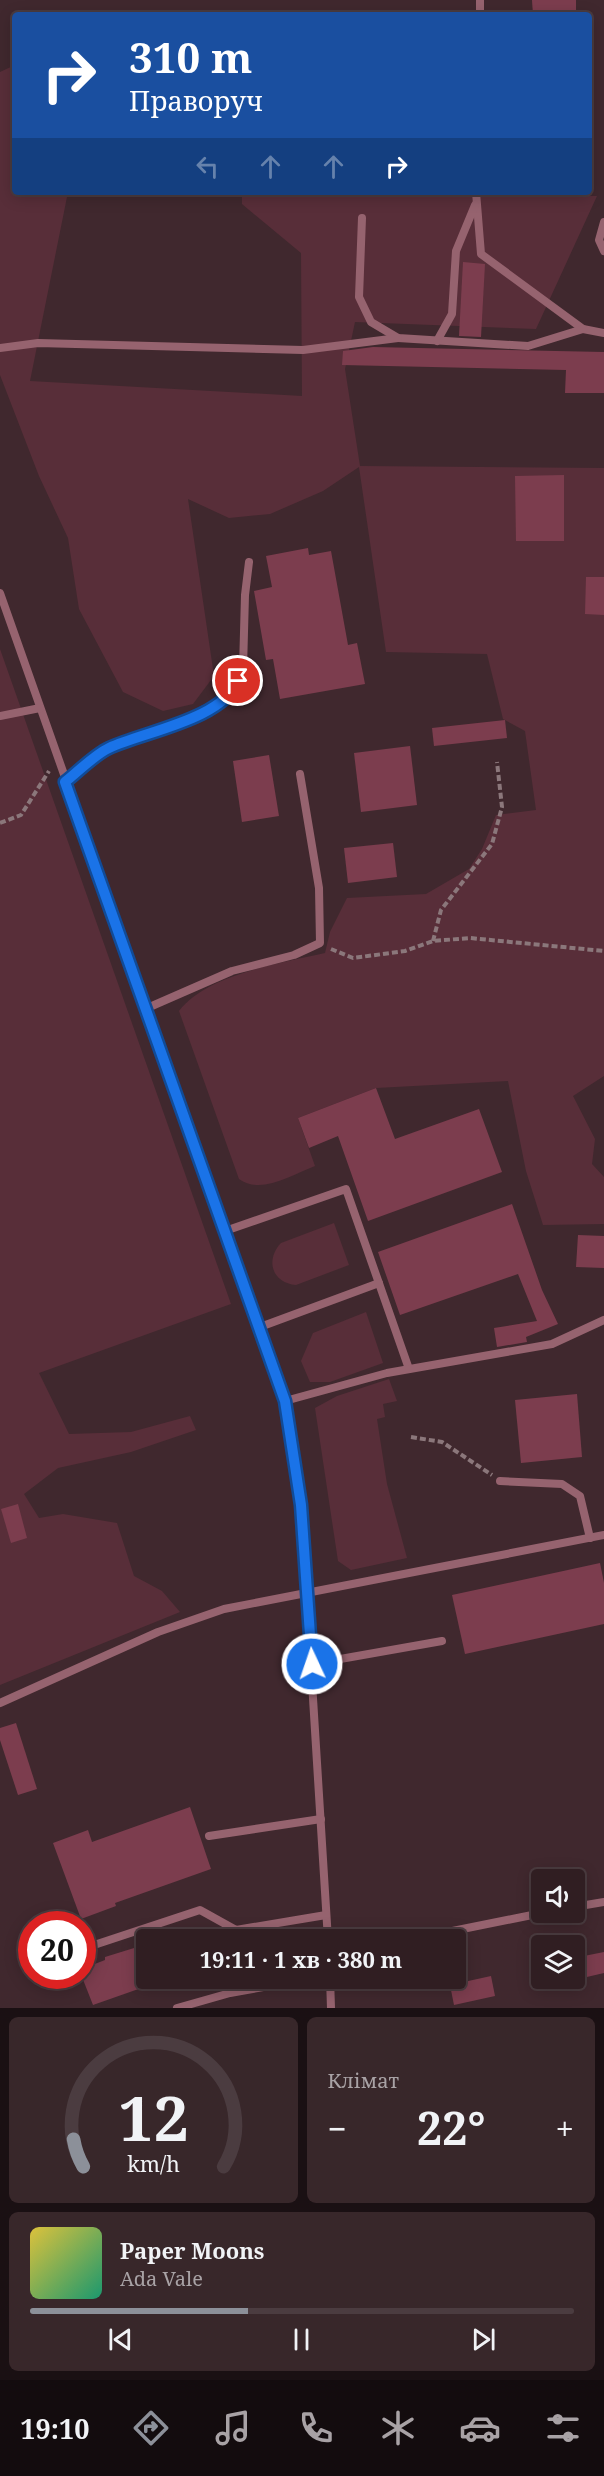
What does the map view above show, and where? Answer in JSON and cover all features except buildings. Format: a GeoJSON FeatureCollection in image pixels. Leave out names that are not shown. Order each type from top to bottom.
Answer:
{"type":"FeatureCollection","features":[{"type":"Feature","properties":{"kind":"lane"},"geometry":{"type":"LineString","coordinates":[[476,195],[481,254],[583,329],[604,333]]}},
{"type":"Feature","properties":{"kind":"lane"},"geometry":{"type":"LineString","coordinates":[[437,341],[452,314],[456,251],[476,204]]}},
{"type":"Feature","properties":{"kind":"lane"},"geometry":{"type":"LineString","coordinates":[[362,218],[359,297],[371,322],[398,338]]}},
{"type":"Feature","properties":{"kind":"lane"},"geometry":{"type":"LineString","coordinates":[[604,222],[599,240],[604,251]]}},
{"type":"Feature","properties":{"kind":"lane"},"geometry":{"type":"LineString","coordinates":[[0,348],[38,343],[303,350],[398,338],[528,346],[583,329]]}},
{"type":"Feature","properties":{"kind":"lane"},"geometry":{"type":"LineString","coordinates":[[65,782],[108,749],[191,718],[232,693],[243,669],[245,595],[249,562]]}},
{"type":"Feature","properties":{"kind":"lane"},"geometry":{"type":"LineString","coordinates":[[0,593],[285,1401],[296,1464],[307,1592],[327,1929]]}},
{"type":"Feature","properties":{"kind":"lane"},"geometry":{"type":"LineString","coordinates":[[0,716],[40,708]]}},
{"type":"Feature","properties":{"kind":"lane"},"geometry":{"type":"LineString","coordinates":[[146,1009],[232,971],[294,955],[320,944],[319,888],[300,774]]}},
{"type":"Feature","properties":{"kind":"lane"},"geometry":{"type":"LineString","coordinates":[[225,1231],[346,1188],[409,1369]]}},
{"type":"Feature","properties":{"kind":"lane"},"geometry":{"type":"LineString","coordinates":[[260,1327],[379,1283]]}},
{"type":"Feature","properties":{"kind":"lane"},"geometry":{"type":"LineString","coordinates":[[285,1401],[409,1369],[552,1344],[604,1320]]}},
{"type":"Feature","properties":{"kind":"lane"},"geometry":{"type":"LineString","coordinates":[[500,1481],[562,1484],[580,1496],[590,1538]]}},
{"type":"Feature","properties":{"kind":"lane"},"geometry":{"type":"LineString","coordinates":[[0,1703],[158,1632],[224,1609],[604,1535]]}},
{"type":"Feature","properties":{"kind":"lane"},"geometry":{"type":"LineString","coordinates":[[312,1664],[442,1641]]}},
{"type":"Feature","properties":{"kind":"lane"},"geometry":{"type":"LineString","coordinates":[[210,1836],[321,1819]]}},
{"type":"Feature","properties":{"kind":"lane"},"geometry":{"type":"LineString","coordinates":[[585,1905],[604,1902]]}},
{"type":"Feature","properties":{"kind":"lane"},"geometry":{"type":"LineString","coordinates":[[96,1944],[200,1910],[236,1930],[326,1915]]}},
{"type":"Feature","properties":{"kind":"lane"},"geometry":{"type":"LineString","coordinates":[[463,1929],[531,1915]]}},
{"type":"Feature","properties":{"kind":"lane"},"geometry":{"type":"LineString","coordinates":[[177,2008],[252,1989]]}},
{"type":"Feature","properties":{"kind":"lane"},"geometry":{"type":"LineString","coordinates":[[331,1989],[332,2008]]}},
{"type":"Feature","properties":{"kind":"path"},"geometry":{"type":"LineString","coordinates":[[0,822],[21,815],[57,758]]}},
{"type":"Feature","properties":{"kind":"path"},"geometry":{"type":"LineString","coordinates":[[433,941],[441,910],[492,844],[502,807],[497,762]]}},
{"type":"Feature","properties":{"kind":"path"},"geometry":{"type":"LineString","coordinates":[[320,944],[353,958],[405,951],[433,941],[470,938],[604,951]]}},
{"type":"Feature","properties":{"kind":"path"},"geometry":{"type":"LineString","coordinates":[[411,1437],[442,1442],[500,1481]]}},
{"type":"Feature","properties":{"kind":"shaded area"},"geometry":{"type":"Polygon","coordinates":[[[12,66],[12,195],[67,195],[30,381],[302,396],[301,253],[242,204],[242,195],[597,196],[536,329],[355,322],[345,369],[360,466],[604,468],[604,1076],[573,1096],[595,1139],[592,1164],[604,1177],[604,1224],[543,1225],[526,1171],[508,1081],[376,1088],[298,1118],[315,1166],[266,1184],[257,1185],[239,1179],[179,1011],[192,998],[226,979],[267,966],[325,953],[330,932],[347,898],[426,894],[469,869],[482,849],[496,815],[536,810],[525,731],[503,719],[487,654],[386,652],[359,467],[323,491],[270,514],[229,518],[188,499],[214,676],[193,704],[163,711],[123,692],[79,609],[68,538],[39,476],[0,375],[0,72],[12,66]]]}},
{"type":"Feature","properties":{"kind":"shaded area"},"geometry":{"type":"Polygon","coordinates":[[[0,649],[231,1304],[39,1373],[69,1434],[131,1432],[190,1416],[196,1430],[131,1452],[58,1468],[24,1494],[39,1518],[63,1514],[117,1523],[134,1576],[162,1591],[180,1612],[0,1685],[0,649]]]}},
{"type":"Feature","properties":{"kind":"shaded area"},"geometry":{"type":"Polygon","coordinates":[[[334,1223],[349,1265],[296,1285],[281,1280],[276,1275],[272,1263],[273,1256],[281,1243],[334,1223]]]}},
{"type":"Feature","properties":{"kind":"shaded area"},"geometry":{"type":"Polygon","coordinates":[[[366,1312],[383,1363],[330,1382],[310,1382],[301,1361],[313,1333],[366,1312]]]}},
{"type":"Feature","properties":{"kind":"shaded area"},"geometry":{"type":"Polygon","coordinates":[[[389,1379],[397,1401],[383,1404],[385,1417],[377,1419],[387,1484],[407,1558],[351,1570],[338,1561],[315,1408],[337,1396],[389,1379]]]}},
{"type":"Feature","properties":{"kind":"route"},"geometry":{"type":"LineString","coordinates":[[238,681],[232,693],[191,718],[108,749],[65,782],[285,1401],[301,1505],[312,1664]]}}]}
